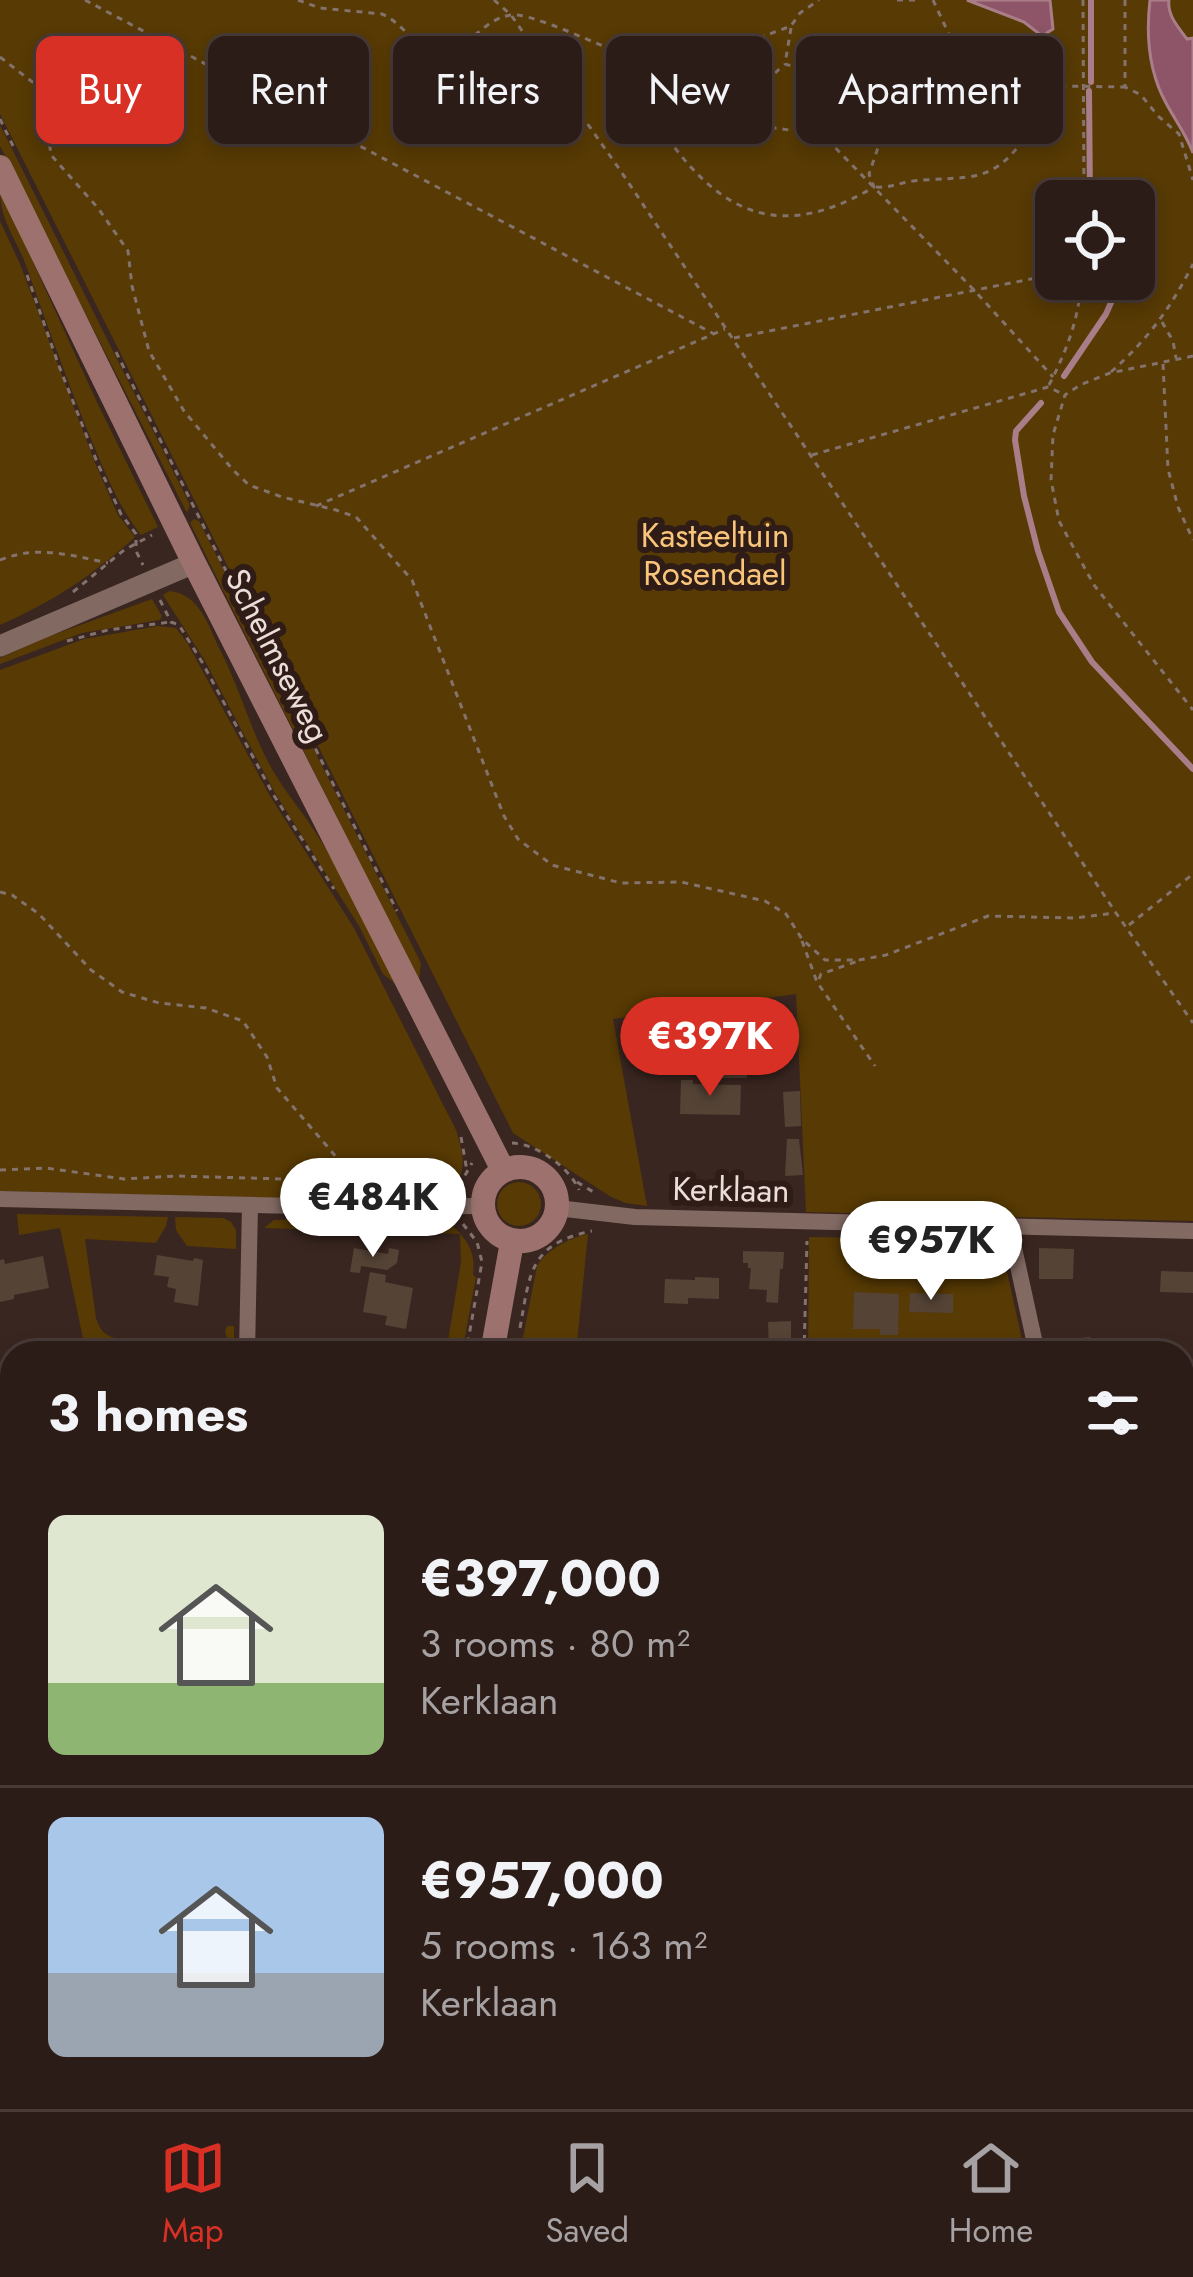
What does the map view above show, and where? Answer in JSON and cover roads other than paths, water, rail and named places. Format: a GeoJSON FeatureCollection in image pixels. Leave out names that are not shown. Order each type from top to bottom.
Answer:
{"type":"FeatureCollection","features":[{"type":"Feature","properties":{"kind":"main road","name":"Schelmseweg"},"geometry":{"type":"LineString","coordinates":[[0,167],[194,563],[503,1170]]}},
{"type":"Feature","properties":{"kind":"main road"},"geometry":{"type":"LineString","coordinates":[[523,1167],[544,1176],[553,1187],[557,1208],[549,1227],[528,1242],[512,1242],[496,1233],[470,1206],[503,1170],[523,1167]]}},
{"type":"Feature","properties":{"kind":"main road"},"geometry":{"type":"LineString","coordinates":[[494,1341],[512,1242]]}},
{"type":"Feature","properties":{"kind":"street"},"geometry":{"type":"LineString","coordinates":[[0,646],[194,563]]}},
{"type":"Feature","properties":{"kind":"street"},"geometry":{"type":"LineString","coordinates":[[0,1199],[340,1208],[470,1206]]}},
{"type":"Feature","properties":{"kind":"street"},"geometry":{"type":"LineString","coordinates":[[247,1341],[250,1205]]}},
{"type":"Feature","properties":{"kind":"street","name":"Kerklaan"},"geometry":{"type":"LineString","coordinates":[[557,1208],[635,1217],[1193,1231]]}},
{"type":"Feature","properties":{"kind":"street"},"geometry":{"type":"LineString","coordinates":[[1009,1225],[1034,1341]]}},
{"type":"Feature","properties":{"kind":"waterway"},"geometry":{"type":"LineString","coordinates":[[1091,0],[1091,82]]}},
{"type":"Feature","properties":{"kind":"waterway"},"geometry":{"type":"LineString","coordinates":[[1089,91],[1090,180]]}},
{"type":"Feature","properties":{"kind":"waterway"},"geometry":{"type":"LineString","coordinates":[[1064,376],[1112,300]]}},
{"type":"Feature","properties":{"kind":"waterway"},"geometry":{"type":"LineString","coordinates":[[1041,403],[1016,431],[1015,440],[1038,551],[1059,612],[1092,662],[1193,769]]}},
{"type":"Feature","properties":{"kind":"park label","name":"Kasteeltuin Rosendael"},"geometry":{"type":"Point","coordinates":[715,554]}}]}
